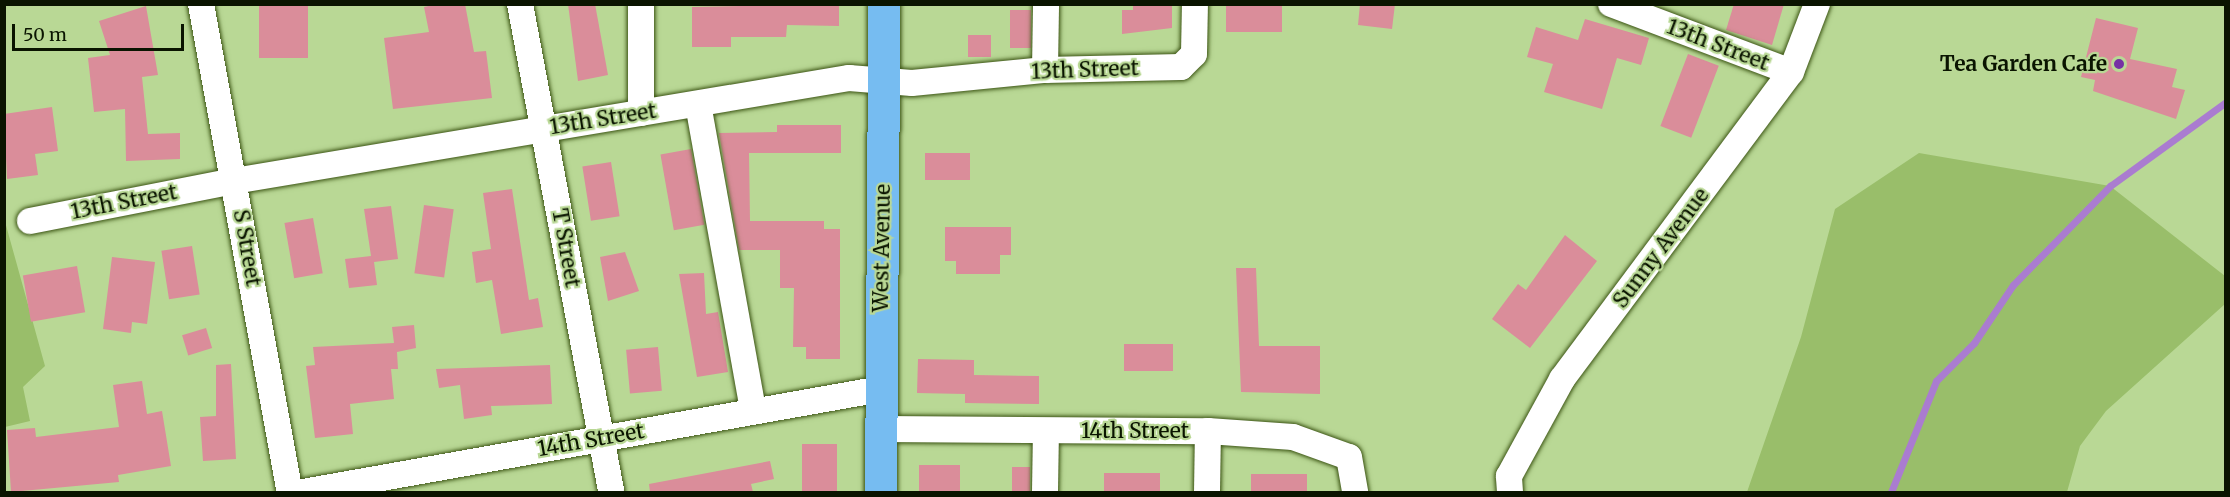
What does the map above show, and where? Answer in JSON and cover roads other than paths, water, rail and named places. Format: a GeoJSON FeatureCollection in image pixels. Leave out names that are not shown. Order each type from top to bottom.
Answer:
{"type":"FeatureCollection","features":[{"type":"Feature","properties":{"kind":"main road","name":"West Avenue"},"geometry":{"type":"LineString","coordinates":[[881,492],[884,4]]}},
{"type":"Feature","properties":{"kind":"street","name":"S Street"},"geometry":{"type":"LineString","coordinates":[[201,4],[290,492]]}},
{"type":"Feature","properties":{"kind":"street","name":"T Street"},"geometry":{"type":"LineString","coordinates":[[520,4],[611,492]]}},
{"type":"Feature","properties":{"kind":"street"},"geometry":{"type":"LineString","coordinates":[[641,4],[641,113]]}},
{"type":"Feature","properties":{"kind":"street"},"geometry":{"type":"LineString","coordinates":[[1045,70],[1046,4]]}},
{"type":"Feature","properties":{"kind":"street","name":"13th Street"},"geometry":{"type":"LineString","coordinates":[[30,221],[234,181],[849,78],[912,83],[1045,70],[1181,67],[1194,54],[1195,4]]}},
{"type":"Feature","properties":{"kind":"street","name":"13th Street"},"geometry":{"type":"LineString","coordinates":[[1611,4],[1791,72]]}},
{"type":"Feature","properties":{"kind":"street","name":"Sunny Avenue"},"geometry":{"type":"LineString","coordinates":[[1510,492],[1509,476],[1562,379],[1791,72],[1817,4]]}},
{"type":"Feature","properties":{"kind":"street"},"geometry":{"type":"LineString","coordinates":[[698,104],[753,411]]}},
{"type":"Feature","properties":{"kind":"street","name":"14th Street"},"geometry":{"type":"LineString","coordinates":[[303,492],[881,389]]}},
{"type":"Feature","properties":{"kind":"street","name":"14th Street"},"geometry":{"type":"LineString","coordinates":[[881,429],[1208,431],[1293,437],[1333,447],[1349,457],[1355,492]]}},
{"type":"Feature","properties":{"kind":"street"},"geometry":{"type":"LineString","coordinates":[[1045,492],[1046,430]]}},
{"type":"Feature","properties":{"kind":"street"},"geometry":{"type":"LineString","coordinates":[[1208,431],[1208,492]]}},
{"type":"Feature","properties":{"kind":"waterway"},"geometry":{"type":"LineString","coordinates":[[1891,492],[1936,381],[1974,343],[2013,285],[2110,186],[2226,102]]}},
{"type":"Feature","properties":{"kind":"place","name":"Tea Garden Cafe"},"geometry":{"type":"Point","coordinates":[2119,64]}}]}
